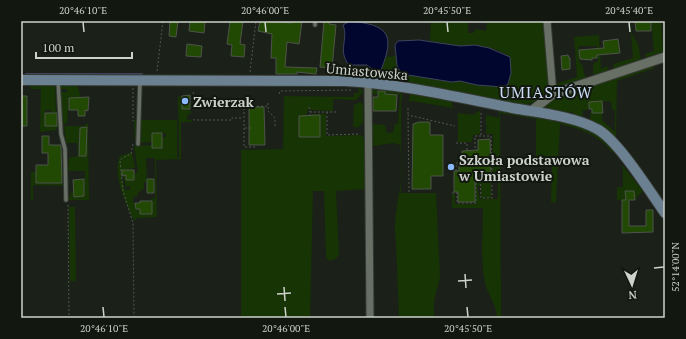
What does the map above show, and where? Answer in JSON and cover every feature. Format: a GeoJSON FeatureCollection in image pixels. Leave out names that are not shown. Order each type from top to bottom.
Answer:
{"type":"FeatureCollection","features":[{"type":"Feature","properties":{"kind":"main road","name":"Umiastowska"},"geometry":{"type":"LineString","coordinates":[[21,80],[249,80],[368,82],[434,92],[531,111],[578,122],[598,129],[615,145],[665,213]]}},
{"type":"Feature","properties":{"kind":"street"},"geometry":{"type":"LineString","coordinates":[[547,21],[553,94]]}},
{"type":"Feature","properties":{"kind":"street"},"geometry":{"type":"LineString","coordinates":[[531,111],[553,94],[665,57]]}},
{"type":"Feature","properties":{"kind":"street"},"geometry":{"type":"LineString","coordinates":[[368,82],[370,318]]}},
{"type":"Feature","properties":{"kind":"lane"},"geometry":{"type":"LineString","coordinates":[[58,79],[61,134],[65,149],[66,200]]}},
{"type":"Feature","properties":{"kind":"lane"},"geometry":{"type":"LineString","coordinates":[[136,80],[138,144]]}},
{"type":"Feature","properties":{"kind":"path"},"geometry":{"type":"LineString","coordinates":[[156,80],[163,21]]}},
{"type":"Feature","properties":{"kind":"path"},"geometry":{"type":"LineString","coordinates":[[249,80],[256,21]]}},
{"type":"Feature","properties":{"kind":"path"},"geometry":{"type":"LineString","coordinates":[[133,126],[136,80]]}},
{"type":"Feature","properties":{"kind":"path"},"geometry":{"type":"LineString","coordinates":[[279,94],[280,92],[355,90]]}},
{"type":"Feature","properties":{"kind":"path"},"geometry":{"type":"LineString","coordinates":[[193,92],[195,96]]}},
{"type":"Feature","properties":{"kind":"path"},"geometry":{"type":"LineString","coordinates":[[268,101],[268,111],[275,118],[275,128]]}},
{"type":"Feature","properties":{"kind":"path"},"geometry":{"type":"LineString","coordinates":[[240,109],[244,109],[246,106],[268,106]]}},
{"type":"Feature","properties":{"kind":"path"},"geometry":{"type":"LineString","coordinates":[[309,107],[310,116]]}},
{"type":"Feature","properties":{"kind":"path"},"geometry":{"type":"LineString","coordinates":[[408,108],[409,192]]}},
{"type":"Feature","properties":{"kind":"path"},"geometry":{"type":"LineString","coordinates":[[244,109],[244,147],[255,147]]}},
{"type":"Feature","properties":{"kind":"path"},"geometry":{"type":"LineString","coordinates":[[483,109],[481,110],[483,140]]}},
{"type":"Feature","properties":{"kind":"path"},"geometry":{"type":"LineString","coordinates":[[310,112],[336,112]]}},
{"type":"Feature","properties":{"kind":"path"},"geometry":{"type":"LineString","coordinates":[[327,112],[327,135],[360,134]]}},
{"type":"Feature","properties":{"kind":"path"},"geometry":{"type":"LineString","coordinates":[[408,115],[455,126]]}},
{"type":"Feature","properties":{"kind":"path"},"geometry":{"type":"LineString","coordinates":[[194,119],[244,118]]}},
{"type":"Feature","properties":{"kind":"path"},"geometry":{"type":"LineString","coordinates":[[244,128],[251,128]]}},
{"type":"Feature","properties":{"kind":"path"},"geometry":{"type":"LineString","coordinates":[[475,150],[475,136],[491,136],[492,198],[481,198],[480,175]]}},
{"type":"Feature","properties":{"kind":"path"},"geometry":{"type":"LineString","coordinates":[[133,140],[131,154],[122,158],[120,161],[120,168],[123,191],[133,223],[134,318]]}},
{"type":"Feature","properties":{"kind":"path"},"geometry":{"type":"LineString","coordinates":[[456,143],[467,144],[467,151]]}},
{"type":"Feature","properties":{"kind":"path"},"geometry":{"type":"LineString","coordinates":[[452,170],[456,170],[456,163],[468,163],[468,165]]}},
{"type":"Feature","properties":{"kind":"path"},"geometry":{"type":"LineString","coordinates":[[452,193],[457,193],[457,203],[476,203],[476,175],[492,176]]}},
{"type":"Feature","properties":{"kind":"path"},"geometry":{"type":"LineString","coordinates":[[66,200],[68,206],[70,318]]}},
{"type":"Feature","properties":{"kind":"green space"},"geometry":{"type":"Polygon","coordinates":[[[431,21],[468,21],[468,33],[473,33],[476,29],[486,31],[487,21],[545,21],[549,90],[534,102],[524,105],[409,82],[370,78],[372,69],[381,70],[386,57],[396,56],[397,66],[402,74],[452,82],[460,81],[477,85],[489,85],[510,57],[498,50],[475,45],[460,46],[430,41],[431,21]]]}},
{"type":"Feature","properties":{"kind":"green space"},"geometry":{"type":"Polygon","coordinates":[[[549,21],[551,21],[556,84],[577,77],[574,37],[599,35],[601,69],[607,66],[609,71],[593,75],[593,64],[598,61],[597,46],[579,46],[579,61],[583,66],[584,74],[587,78],[561,86],[556,86],[553,84],[549,21]]]}},
{"type":"Feature","properties":{"kind":"green space"},"geometry":{"type":"Polygon","coordinates":[[[630,21],[632,34],[638,44],[641,60],[614,69],[613,64],[633,58],[630,21]]]}},
{"type":"Feature","properties":{"kind":"green space"},"geometry":{"type":"Polygon","coordinates":[[[651,21],[661,21],[663,50],[665,51],[646,58],[645,54],[654,51],[651,21]]]}},
{"type":"Feature","properties":{"kind":"green space"},"geometry":{"type":"Polygon","coordinates":[[[652,65],[655,68],[617,81],[616,138],[614,139],[574,117],[574,114],[571,111],[566,116],[544,109],[545,104],[556,97],[652,65]],[[611,101],[592,102],[592,105],[588,106],[588,110],[583,110],[582,118],[590,119],[591,112],[602,113],[602,120],[615,132],[615,110],[612,110],[611,101]]]}},
{"type":"Feature","properties":{"kind":"green space"},"geometry":{"type":"Polygon","coordinates":[[[21,84],[55,84],[56,113],[51,113],[51,110],[45,110],[45,126],[58,126],[56,130],[40,132],[41,89],[31,89],[30,86],[21,86],[21,84]]]}},
{"type":"Feature","properties":{"kind":"green space"},"geometry":{"type":"Polygon","coordinates":[[[60,85],[77,85],[81,98],[69,98],[67,123],[63,124],[60,92],[67,92],[67,89],[60,89],[60,85]]]}},
{"type":"Feature","properties":{"kind":"green space"},"geometry":{"type":"Polygon","coordinates":[[[358,85],[363,92],[356,100],[333,99],[333,111],[311,110],[309,107],[306,116],[299,116],[299,137],[320,136],[320,116],[312,116],[312,114],[326,114],[326,136],[361,135],[365,139],[367,189],[336,191],[339,255],[334,260],[328,260],[326,257],[324,191],[313,191],[310,318],[241,318],[241,150],[283,149],[284,96],[354,97],[354,93],[359,93],[358,85]]]}},
{"type":"Feature","properties":{"kind":"green space"},"geometry":{"type":"Polygon","coordinates":[[[375,86],[397,89],[402,95],[401,158],[400,145],[394,143],[372,146],[371,124],[385,125],[387,133],[393,132],[395,124],[398,124],[400,95],[390,94],[389,101],[384,101],[385,89],[379,89],[377,94],[371,95],[372,88],[375,86]]]}},
{"type":"Feature","properties":{"kind":"green space"},"geometry":{"type":"Polygon","coordinates":[[[410,93],[451,100],[453,108],[412,101],[409,102],[410,93]]]}},
{"type":"Feature","properties":{"kind":"green space"},"geometry":{"type":"Polygon","coordinates":[[[182,96],[182,109],[190,109],[191,114],[188,114],[187,120],[192,120],[192,122],[181,122],[181,159],[156,160],[157,217],[137,218],[134,221],[124,198],[119,181],[118,164],[120,156],[132,152],[135,168],[122,170],[122,179],[125,190],[130,190],[130,186],[126,187],[123,176],[126,176],[126,180],[134,180],[134,174],[138,172],[134,146],[152,145],[152,148],[162,148],[162,138],[166,136],[165,133],[152,133],[152,142],[137,143],[135,140],[134,120],[177,120],[177,157],[179,158],[178,97],[182,96]],[[146,158],[147,182],[144,182],[144,188],[138,193],[137,196],[133,197],[133,202],[135,203],[136,209],[152,214],[151,199],[155,198],[155,158],[146,158]]]}},
{"type":"Feature","properties":{"kind":"green space"},"geometry":{"type":"Polygon","coordinates":[[[360,102],[363,104],[363,123],[357,128],[353,126],[354,105],[360,102]]]}},
{"type":"Feature","properties":{"kind":"green space"},"geometry":{"type":"Polygon","coordinates":[[[499,110],[587,128],[596,132],[613,148],[613,153],[595,137],[575,128],[560,124],[556,203],[551,202],[552,160],[536,158],[536,119],[500,113],[501,318],[497,318],[496,309],[486,287],[483,274],[483,208],[452,208],[452,194],[455,194],[455,204],[476,204],[476,176],[480,176],[480,186],[477,186],[480,199],[498,199],[498,182],[492,182],[493,134],[486,134],[486,127],[488,126],[486,125],[486,115],[499,118],[499,110]]]}},
{"type":"Feature","properties":{"kind":"green space"},"geometry":{"type":"Polygon","coordinates":[[[480,111],[480,134],[473,135],[472,142],[458,142],[458,113],[475,115],[476,112],[480,111]]]}},
{"type":"Feature","properties":{"kind":"green space"},"geometry":{"type":"Polygon","coordinates":[[[88,124],[89,200],[68,200],[72,191],[74,197],[84,196],[85,171],[68,171],[69,158],[78,156],[77,143],[66,143],[64,126],[84,126],[88,124]]]}},
{"type":"Feature","properties":{"kind":"green space"},"geometry":{"type":"Polygon","coordinates":[[[401,158],[402,172],[401,182],[401,158]]]}},
{"type":"Feature","properties":{"kind":"green space"},"geometry":{"type":"Polygon","coordinates":[[[621,164],[643,191],[635,199],[634,191],[626,191],[626,200],[617,200],[617,187],[623,187],[623,169],[621,164]]]}},
{"type":"Feature","properties":{"kind":"green space"},"geometry":{"type":"Polygon","coordinates":[[[31,172],[63,172],[65,176],[36,175],[36,182],[65,183],[65,186],[33,185],[33,201],[31,201],[31,172]]]}},
{"type":"Feature","properties":{"kind":"green space"},"geometry":{"type":"Polygon","coordinates":[[[481,179],[491,179],[491,198],[481,198],[481,179]]]}},
{"type":"Feature","properties":{"kind":"green space"},"geometry":{"type":"Polygon","coordinates":[[[401,182],[401,193],[436,193],[440,277],[434,301],[434,318],[399,318],[395,229],[401,182]]]}},
{"type":"Feature","properties":{"kind":"green space"},"geometry":{"type":"Polygon","coordinates":[[[69,207],[75,207],[76,281],[70,281],[69,207]]]}},
{"type":"Feature","properties":{"kind":"water"},"geometry":{"type":"Polygon","coordinates":[[[350,21],[373,25],[385,33],[388,39],[388,47],[381,70],[372,69],[367,65],[349,65],[343,50],[345,35],[343,25],[350,21]]]}},
{"type":"Feature","properties":{"kind":"water"},"geometry":{"type":"Polygon","coordinates":[[[419,40],[460,46],[475,45],[489,48],[510,57],[511,73],[508,84],[503,87],[477,85],[460,81],[452,82],[402,74],[397,66],[395,45],[398,41],[419,40]]]}},
{"type":"Feature","properties":{"kind":"building"},"geometry":{"type":"Polygon","coordinates":[[[170,21],[178,21],[176,37],[169,36],[170,21]]]}},
{"type":"Feature","properties":{"kind":"building"},"geometry":{"type":"Polygon","coordinates":[[[190,21],[205,21],[204,33],[189,31],[190,21]]]}},
{"type":"Feature","properties":{"kind":"building"},"geometry":{"type":"Polygon","coordinates":[[[230,21],[243,21],[240,44],[245,45],[244,57],[231,56],[232,45],[227,44],[230,21]]]}},
{"type":"Feature","properties":{"kind":"building"},"geometry":{"type":"Polygon","coordinates":[[[260,21],[292,23],[292,21],[302,21],[299,44],[287,42],[285,67],[317,68],[316,74],[297,72],[297,74],[276,74],[276,58],[271,58],[272,34],[258,31],[260,21]]]}},
{"type":"Feature","properties":{"kind":"building"},"geometry":{"type":"Polygon","coordinates":[[[324,21],[330,21],[329,24],[336,25],[332,68],[320,67],[324,21]]]}},
{"type":"Feature","properties":{"kind":"building"},"geometry":{"type":"Polygon","coordinates":[[[635,21],[651,21],[651,31],[636,31],[635,21]]]}},
{"type":"Feature","properties":{"kind":"building"},"geometry":{"type":"Polygon","coordinates":[[[618,39],[620,53],[597,55],[597,58],[592,58],[592,60],[580,59],[579,50],[604,48],[603,41],[618,39]]]}},
{"type":"Feature","properties":{"kind":"building"},"geometry":{"type":"Polygon","coordinates":[[[187,44],[202,46],[201,57],[186,56],[187,44]]]}},
{"type":"Feature","properties":{"kind":"building"},"geometry":{"type":"Polygon","coordinates":[[[568,55],[570,58],[570,69],[562,70],[561,56],[568,55]]]}},
{"type":"Feature","properties":{"kind":"building"},"geometry":{"type":"Polygon","coordinates":[[[378,91],[385,91],[385,94],[397,95],[396,111],[373,111],[373,97],[378,97],[378,91]]]}},
{"type":"Feature","properties":{"kind":"building"},"geometry":{"type":"Polygon","coordinates":[[[190,95],[190,109],[182,109],[182,96],[190,95]]]}},
{"type":"Feature","properties":{"kind":"building"},"geometry":{"type":"Polygon","coordinates":[[[21,96],[27,96],[27,126],[21,126],[21,96]]]}},
{"type":"Feature","properties":{"kind":"building"},"geometry":{"type":"Polygon","coordinates":[[[89,97],[88,111],[85,110],[85,116],[78,116],[78,110],[69,110],[69,98],[89,97]]]}},
{"type":"Feature","properties":{"kind":"building"},"geometry":{"type":"Polygon","coordinates":[[[602,101],[603,113],[592,113],[592,109],[589,109],[589,102],[602,101]]]}},
{"type":"Feature","properties":{"kind":"building"},"geometry":{"type":"Polygon","coordinates":[[[249,107],[264,107],[265,145],[249,145],[249,107]]]}},
{"type":"Feature","properties":{"kind":"building"},"geometry":{"type":"Polygon","coordinates":[[[45,113],[57,113],[57,126],[45,126],[45,113]]]}},
{"type":"Feature","properties":{"kind":"building"},"geometry":{"type":"Polygon","coordinates":[[[320,115],[320,137],[299,137],[299,116],[320,115]]]}},
{"type":"Feature","properties":{"kind":"building"},"geometry":{"type":"Polygon","coordinates":[[[419,122],[430,122],[430,135],[443,135],[443,176],[431,176],[431,189],[412,189],[413,124],[419,122]]]}},
{"type":"Feature","properties":{"kind":"building"},"geometry":{"type":"Polygon","coordinates":[[[87,127],[86,156],[79,156],[80,128],[87,127]]]}},
{"type":"Feature","properties":{"kind":"building"},"geometry":{"type":"Polygon","coordinates":[[[152,133],[162,133],[162,148],[152,148],[152,133]]]}},
{"type":"Feature","properties":{"kind":"building"},"geometry":{"type":"Polygon","coordinates":[[[42,136],[49,136],[49,145],[61,145],[62,183],[36,183],[36,165],[48,165],[48,153],[42,153],[42,136]]]}},
{"type":"Feature","properties":{"kind":"building","name":"Szkoła podstawowa w Umiastowie"},"geometry":{"type":"Polygon","coordinates":[[[490,139],[491,174],[475,175],[475,202],[458,202],[458,192],[454,192],[454,171],[459,171],[459,165],[462,165],[462,151],[478,150],[478,140],[490,139]]]}},
{"type":"Feature","properties":{"kind":"building"},"geometry":{"type":"Polygon","coordinates":[[[122,170],[134,170],[134,180],[126,180],[126,175],[122,176],[122,170]]]}},
{"type":"Feature","properties":{"kind":"building"},"geometry":{"type":"Polygon","coordinates":[[[84,179],[84,196],[74,197],[73,180],[84,179]]]}},
{"type":"Feature","properties":{"kind":"building"},"geometry":{"type":"Polygon","coordinates":[[[147,179],[154,179],[154,193],[147,193],[147,179]]]}},
{"type":"Feature","properties":{"kind":"building"},"geometry":{"type":"Polygon","coordinates":[[[625,191],[634,191],[635,200],[629,200],[629,226],[646,226],[646,210],[653,210],[653,232],[622,233],[622,200],[626,200],[625,191]]]}},
{"type":"Feature","properties":{"kind":"building"},"geometry":{"type":"Polygon","coordinates":[[[140,201],[152,201],[152,214],[140,214],[140,209],[136,209],[135,203],[140,203],[140,201]]]}},
{"type":"Feature","properties":{"kind":"waterway"},"geometry":{"type":"LineString","coordinates":[[26,74],[142,74]]}},
{"type":"Feature","properties":{"kind":"place","name":"Zwierzak"},"geometry":{"type":"Point","coordinates":[185,101]}},
{"type":"Feature","properties":{"kind":"place","name":"Szkoła podstawowa w Umiastowie"},"geometry":{"type":"Point","coordinates":[451,167]}},
{"type":"Feature","properties":{"kind":"district","name":"UMIASTÓW"},"geometry":{"type":"Point","coordinates":[546,92]}}]}
